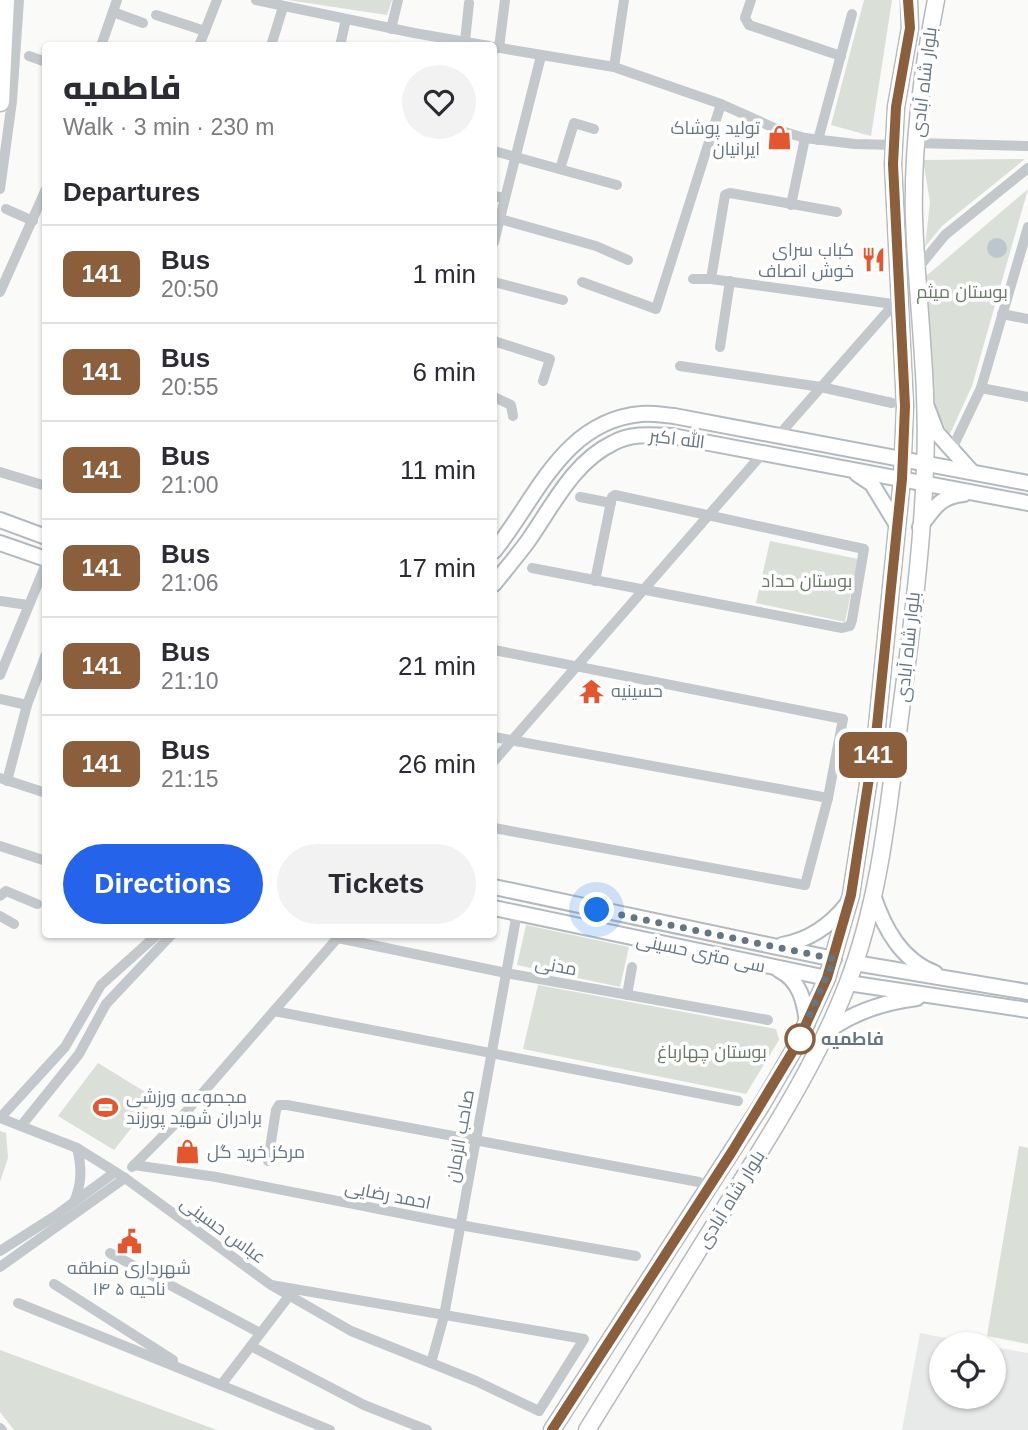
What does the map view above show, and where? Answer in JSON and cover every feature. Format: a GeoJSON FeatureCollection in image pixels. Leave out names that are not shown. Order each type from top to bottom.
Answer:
{"type":"FeatureCollection","features":[{"type":"Feature","properties":{"kind":"highway"},"geometry":{"type":"LineString","coordinates":[[0,102],[5,0]]}},
{"type":"Feature","properties":{"kind":"main road","name":"بلوار شاه آبادی"},"geometry":{"type":"LineString","coordinates":[[552,1430],[761,1106],[807,1024],[827,978],[850,901],[877,726],[902,479],[905,406],[896,301],[894,145],[896,107],[910,28],[908,0]]}},
{"type":"Feature","properties":{"kind":"main road"},"geometry":{"type":"LineString","coordinates":[[910,28],[915,0]]}},
{"type":"Feature","properties":{"kind":"main road","name":"بلوار شاه آبادی"},"geometry":{"type":"LineString","coordinates":[[587,1430],[763,1147],[828,1031],[855,963],[873,895],[884,838],[906,668],[925,484],[927,405],[914,217],[919,96],[936,0]]}},
{"type":"Feature","properties":{"kind":"main road"},"geometry":{"type":"LineString","coordinates":[[927,405],[937,433],[973,473]]}},
{"type":"Feature","properties":{"kind":"main road","name":"الله اکبر"},"geometry":{"type":"LineString","coordinates":[[497,547],[566,450],[583,434],[611,420],[643,414],[674,416],[1028,483]]}},
{"type":"Feature","properties":{"kind":"main road","name":"الله اکبر"},"geometry":{"type":"LineString","coordinates":[[497,580],[565,486],[589,459],[614,442],[638,435],[672,436],[1028,503]]}},
{"type":"Feature","properties":{"kind":"main road"},"geometry":{"type":"LineString","coordinates":[[763,453],[778,436]]}},
{"type":"Feature","properties":{"kind":"main road"},"geometry":{"type":"LineString","coordinates":[[850,470],[872,484],[897,525]]}},
{"type":"Feature","properties":{"kind":"main road"},"geometry":{"type":"LineString","coordinates":[[920,527],[935,507],[948,496],[974,493]]}},
{"type":"Feature","properties":{"kind":"main road"},"geometry":{"type":"LineString","coordinates":[[0,520],[42,536]]}},
{"type":"Feature","properties":{"kind":"main road"},"geometry":{"type":"LineString","coordinates":[[0,543],[42,560]]}},
{"type":"Feature","properties":{"kind":"main road","name":"سی متری حسینی"},"geometry":{"type":"LineString","coordinates":[[497,888],[834,959]]}},
{"type":"Feature","properties":{"kind":"main road"},"geometry":{"type":"LineString","coordinates":[[873,895],[887,928],[903,951],[926,970],[953,980]]}},
{"type":"Feature","properties":{"kind":"main road"},"geometry":{"type":"LineString","coordinates":[[753,943],[782,945],[799,942],[827,925],[850,901]]}},
{"type":"Feature","properties":{"kind":"main road","name":"سی متری حسینی"},"geometry":{"type":"LineString","coordinates":[[497,909],[827,978]]}},
{"type":"Feature","properties":{"kind":"main road"},"geometry":{"type":"LineString","coordinates":[[834,959],[1028,992]]}},
{"type":"Feature","properties":{"kind":"main road"},"geometry":{"type":"LineString","coordinates":[[747,962],[776,969],[792,979],[803,999],[807,1024]]}},
{"type":"Feature","properties":{"kind":"main road"},"geometry":{"type":"LineString","coordinates":[[827,978],[1028,1010]]}},
{"type":"Feature","properties":{"kind":"main road"},"geometry":{"type":"LineString","coordinates":[[828,1031],[844,1019],[865,1010],[936,996]]}},
{"type":"Feature","properties":{"kind":"street"},"geometry":{"type":"LineString","coordinates":[[0,189],[12,101],[19,0]]}},
{"type":"Feature","properties":{"kind":"street"},"geometry":{"type":"LineString","coordinates":[[102,42],[117,0]]}},
{"type":"Feature","properties":{"kind":"street"},"geometry":{"type":"LineString","coordinates":[[201,42],[217,0]]}},
{"type":"Feature","properties":{"kind":"street"},"geometry":{"type":"LineString","coordinates":[[256,0],[391,29],[470,42]]}},
{"type":"Feature","properties":{"kind":"street"},"geometry":{"type":"LineString","coordinates":[[391,29],[398,0]]}},
{"type":"Feature","properties":{"kind":"street"},"geometry":{"type":"LineString","coordinates":[[489,42],[505,0]]}},
{"type":"Feature","properties":{"kind":"street"},"geometry":{"type":"LineString","coordinates":[[614,67],[624,0]]}},
{"type":"Feature","properties":{"kind":"street"},"geometry":{"type":"LineString","coordinates":[[751,0],[746,22],[841,56]]}},
{"type":"Feature","properties":{"kind":"street"},"geometry":{"type":"LineString","coordinates":[[465,41],[469,3]]}},
{"type":"Feature","properties":{"kind":"street"},"geometry":{"type":"LineString","coordinates":[[272,42],[283,7]]}},
{"type":"Feature","properties":{"kind":"street"},"geometry":{"type":"LineString","coordinates":[[113,12],[143,23]]}},
{"type":"Feature","properties":{"kind":"street"},"geometry":{"type":"LineString","coordinates":[[818,140],[852,14]]}},
{"type":"Feature","properties":{"kind":"street"},"geometry":{"type":"LineString","coordinates":[[156,15],[205,31]]}},
{"type":"Feature","properties":{"kind":"street"},"geometry":{"type":"LineString","coordinates":[[341,42],[346,19]]}},
{"type":"Feature","properties":{"kind":"street"},"geometry":{"type":"LineString","coordinates":[[411,42],[414,33]]}},
{"type":"Feature","properties":{"kind":"street"},"geometry":{"type":"LineString","coordinates":[[497,48],[614,67],[721,104],[781,131],[805,138],[894,145]]}},
{"type":"Feature","properties":{"kind":"street"},"geometry":{"type":"LineString","coordinates":[[497,228],[541,55]]}},
{"type":"Feature","properties":{"kind":"street"},"geometry":{"type":"LineString","coordinates":[[29,56],[42,61]]}},
{"type":"Feature","properties":{"kind":"street"},"geometry":{"type":"LineString","coordinates":[[582,282],[656,309],[721,104]]}},
{"type":"Feature","properties":{"kind":"street"},"geometry":{"type":"LineString","coordinates":[[560,169],[574,123],[594,129]]}},
{"type":"Feature","properties":{"kind":"street"},"geometry":{"type":"LineString","coordinates":[[791,205],[805,138]]}},
{"type":"Feature","properties":{"kind":"street"},"geometry":{"type":"LineString","coordinates":[[916,144],[1028,146]]}},
{"type":"Feature","properties":{"kind":"street"},"geometry":{"type":"LineString","coordinates":[[497,152],[617,185]]}},
{"type":"Feature","properties":{"kind":"street"},"geometry":{"type":"LineString","coordinates":[[918,268],[945,235],[1028,168]]}},
{"type":"Feature","properties":{"kind":"street"},"geometry":{"type":"LineString","coordinates":[[711,279],[724,195],[730,192],[836,212]]}},
{"type":"Feature","properties":{"kind":"street"},"geometry":{"type":"LineString","coordinates":[[497,197],[505,198]]}},
{"type":"Feature","properties":{"kind":"street"},"geometry":{"type":"LineString","coordinates":[[0,292],[42,199]]}},
{"type":"Feature","properties":{"kind":"street"},"geometry":{"type":"LineString","coordinates":[[6,209],[33,221]]}},
{"type":"Feature","properties":{"kind":"street"},"geometry":{"type":"LineString","coordinates":[[500,219],[596,246],[628,260]]}},
{"type":"Feature","properties":{"kind":"street"},"geometry":{"type":"LineString","coordinates":[[951,451],[981,388],[1028,227]]}},
{"type":"Feature","properties":{"kind":"street"},"geometry":{"type":"LineString","coordinates":[[693,279],[896,301]]}},
{"type":"Feature","properties":{"kind":"street"},"geometry":{"type":"LineString","coordinates":[[720,347],[730,281]]}},
{"type":"Feature","properties":{"kind":"street"},"geometry":{"type":"LineString","coordinates":[[497,283],[563,300]]}},
{"type":"Feature","properties":{"kind":"street"},"geometry":{"type":"LineString","coordinates":[[778,436],[896,301]]}},
{"type":"Feature","properties":{"kind":"street"},"geometry":{"type":"LineString","coordinates":[[1002,314],[1028,319]]}},
{"type":"Feature","properties":{"kind":"street"},"geometry":{"type":"LineString","coordinates":[[497,342],[550,359],[543,381]]}},
{"type":"Feature","properties":{"kind":"street"},"geometry":{"type":"LineString","coordinates":[[680,366],[821,387],[892,403]]}},
{"type":"Feature","properties":{"kind":"street"},"geometry":{"type":"LineString","coordinates":[[981,388],[1028,397]]}},
{"type":"Feature","properties":{"kind":"street"},"geometry":{"type":"LineString","coordinates":[[497,398],[511,405],[513,416]]}},
{"type":"Feature","properties":{"kind":"street"},"geometry":{"type":"LineString","coordinates":[[497,758],[763,453]]}},
{"type":"Feature","properties":{"kind":"street"},"geometry":{"type":"LineString","coordinates":[[0,472],[42,485]]}},
{"type":"Feature","properties":{"kind":"street"},"geometry":{"type":"LineString","coordinates":[[533,568],[642,591],[842,628],[849,626],[852,620],[864,549],[615,495],[595,581]]}},
{"type":"Feature","properties":{"kind":"street"},"geometry":{"type":"LineString","coordinates":[[580,497],[611,503]]}},
{"type":"Feature","properties":{"kind":"street"},"geometry":{"type":"LineString","coordinates":[[0,676],[42,572]]}},
{"type":"Feature","properties":{"kind":"street"},"geometry":{"type":"LineString","coordinates":[[0,601],[28,605]]}},
{"type":"Feature","properties":{"kind":"street"},"geometry":{"type":"LineString","coordinates":[[497,651],[843,719],[828,798],[805,885],[497,829]]}},
{"type":"Feature","properties":{"kind":"street"},"geometry":{"type":"LineString","coordinates":[[42,665],[4,779],[42,792]]}},
{"type":"Feature","properties":{"kind":"street"},"geometry":{"type":"LineString","coordinates":[[0,699],[27,705]]}},
{"type":"Feature","properties":{"kind":"street"},"geometry":{"type":"LineString","coordinates":[[497,738],[828,798]]}},
{"type":"Feature","properties":{"kind":"street"},"geometry":{"type":"LineString","coordinates":[[0,846],[42,860]]}},
{"type":"Feature","properties":{"kind":"street"},"geometry":{"type":"LineString","coordinates":[[0,896],[6,891],[37,904]]}},
{"type":"Feature","properties":{"kind":"street","name":"صاحب الزمان"},"geometry":{"type":"LineString","coordinates":[[431,1363],[444,1316],[517,913]]}},
{"type":"Feature","properties":{"kind":"street"},"geometry":{"type":"LineString","coordinates":[[0,916],[14,924]]}},
{"type":"Feature","properties":{"kind":"street"},"geometry":{"type":"LineString","coordinates":[[0,1118],[65,1047],[101,985],[154,938]]}},
{"type":"Feature","properties":{"kind":"street"},"geometry":{"type":"LineString","coordinates":[[21,1126],[79,1054],[106,1004],[168,938]]}},
{"type":"Feature","properties":{"kind":"street"},"geometry":{"type":"LineString","coordinates":[[0,1267],[134,1165],[179,1120],[338,938]]}},
{"type":"Feature","properties":{"kind":"street","name":"مدنی"},"geometry":{"type":"LineString","coordinates":[[349,938],[506,973],[768,1020]]}},
{"type":"Feature","properties":{"kind":"street"},"geometry":{"type":"LineString","coordinates":[[627,995],[632,967]]}},
{"type":"Feature","properties":{"kind":"street"},"geometry":{"type":"LineString","coordinates":[[274,1011],[738,1101]]}},
{"type":"Feature","properties":{"kind":"street"},"geometry":{"type":"LineString","coordinates":[[268,1161],[279,1105],[699,1182]]}},
{"type":"Feature","properties":{"kind":"street","name":"عباس حسینی"},"geometry":{"type":"LineString","coordinates":[[0,1118],[77,1148],[120,1175],[271,1285],[352,1331],[476,1381],[539,1411],[583,1339],[444,1316]]}},
{"type":"Feature","properties":{"kind":"street"},"geometry":{"type":"LineString","coordinates":[[74,1202],[81,1176],[77,1148]]}},
{"type":"Feature","properties":{"kind":"street","name":"احمد رضایی"},"geometry":{"type":"LineString","coordinates":[[134,1165],[216,1177],[636,1256]]}},
{"type":"Feature","properties":{"kind":"street"},"geometry":{"type":"LineString","coordinates":[[0,1251],[120,1175]]}},
{"type":"Feature","properties":{"kind":"street"},"geometry":{"type":"LineString","coordinates":[[110,1253],[260,1333]]}},
{"type":"Feature","properties":{"kind":"street"},"geometry":{"type":"LineString","coordinates":[[54,1284],[194,1373]]}},
{"type":"Feature","properties":{"kind":"street"},"geometry":{"type":"LineString","coordinates":[[271,1285],[444,1316]]}},
{"type":"Feature","properties":{"kind":"street"},"geometry":{"type":"LineString","coordinates":[[221,1384],[289,1296]]}},
{"type":"Feature","properties":{"kind":"street"},"geometry":{"type":"LineString","coordinates":[[18,1303],[330,1430]]}},
{"type":"Feature","properties":{"kind":"street"},"geometry":{"type":"LineString","coordinates":[[251,1346],[364,1405],[427,1430]]}},
{"type":"Feature","properties":{"kind":"shaded area"},"geometry":{"type":"Polygon","coordinates":[[[997,238],[1004,241],[1007,248],[1004,255],[997,258],[990,255],[987,248],[990,241],[997,238]]]}},
{"type":"Feature","properties":{"kind":"shaded area"},"geometry":{"type":"Polygon","coordinates":[[[920,1333],[929,1335],[929,1409],[1006,1409],[1006,1349],[1028,1353],[1028,1430],[902,1430],[920,1333]]]}},
{"type":"Feature","properties":{"kind":"green space"},"geometry":{"type":"Polygon","coordinates":[[[288,0],[392,0],[387,15],[288,0]]]}},
{"type":"Feature","properties":{"kind":"green space"},"geometry":{"type":"Polygon","coordinates":[[[864,0],[892,0],[871,136],[831,125],[864,0]]]}},
{"type":"Feature","properties":{"kind":"green space"},"geometry":{"type":"Polygon","coordinates":[[[1025,159],[942,226],[925,247],[930,202],[923,160],[1025,159]]]}},
{"type":"Feature","properties":{"kind":"green space","name":"بوستان میثم"},"geometry":{"type":"Polygon","coordinates":[[[1028,189],[972,386],[949,436],[933,401],[925,277],[1028,189]]]}},
{"type":"Feature","properties":{"kind":"green space","name":"بوستان حداد"},"geometry":{"type":"Polygon","coordinates":[[[770,541],[858,559],[845,622],[756,603],[770,541]]]}},
{"type":"Feature","properties":{"kind":"green space"},"geometry":{"type":"Polygon","coordinates":[[[526,925],[629,947],[620,987],[517,965],[526,925]]]}},
{"type":"Feature","properties":{"kind":"green space","name":"بوستان چهارباغ"},"geometry":{"type":"Polygon","coordinates":[[[538,985],[776,1029],[779,1040],[746,1094],[523,1049],[538,985]]]}},
{"type":"Feature","properties":{"kind":"green space","name":"مجموعه ورزشی برادران شهید پورزند"},"geometry":{"type":"Polygon","coordinates":[[[98,1063],[155,1098],[114,1150],[58,1116],[98,1063]]]}},
{"type":"Feature","properties":{"kind":"green space"},"geometry":{"type":"Polygon","coordinates":[[[0,1131],[6,1133],[8,1158],[0,1182],[0,1131]]]}},
{"type":"Feature","properties":{"kind":"green space"},"geometry":{"type":"Polygon","coordinates":[[[1019,1146],[1028,1148],[1028,1344],[1006,1340],[1006,1332],[988,1332],[1019,1146]]]}},
{"type":"Feature","properties":{"kind":"green space"},"geometry":{"type":"Polygon","coordinates":[[[0,1350],[217,1430],[14,1430],[0,1412],[0,1350]]]}},
{"type":"Feature","properties":{"kind":"bus line","name":"141"},"geometry":{"type":"LineString","coordinates":[[552,1430],[663,1261],[796,1046],[834,959],[851,895],[877,726],[902,479],[905,406],[893,164],[896,107],[910,28],[908,0]]}},
{"type":"Feature","properties":{"kind":"place","name":"تولید پوشاک ایرانیان"},"geometry":{"type":"Point","coordinates":[780,138]}},
{"type":"Feature","properties":{"kind":"place","name":"کباب سرای خوش انصاف"},"geometry":{"type":"Point","coordinates":[874,260]}},
{"type":"Feature","properties":{"kind":"place","name":"حسینیه"},"geometry":{"type":"Point","coordinates":[591,691]}},
{"type":"Feature","properties":{"kind":"place","name":"فاطمیه"},"geometry":{"type":"Point","coordinates":[800,1039]}},
{"type":"Feature","properties":{"kind":"place","name":"مجموعه ورزشی برادران شهید پورزند"},"geometry":{"type":"Point","coordinates":[106,1107]}},
{"type":"Feature","properties":{"kind":"place","name":"مرکز خرید گل"},"geometry":{"type":"Point","coordinates":[187,1152]}},
{"type":"Feature","properties":{"kind":"place","name":"شهرداری منطقه ۱۴ ناحیه ۵"},"geometry":{"type":"Point","coordinates":[129,1241]}},
{"type":"Feature","properties":{"kind":"route"},"geometry":{"type":"LineString","coordinates":[[597,910],[834,959],[796,1046],[800,1039]]}}]}
